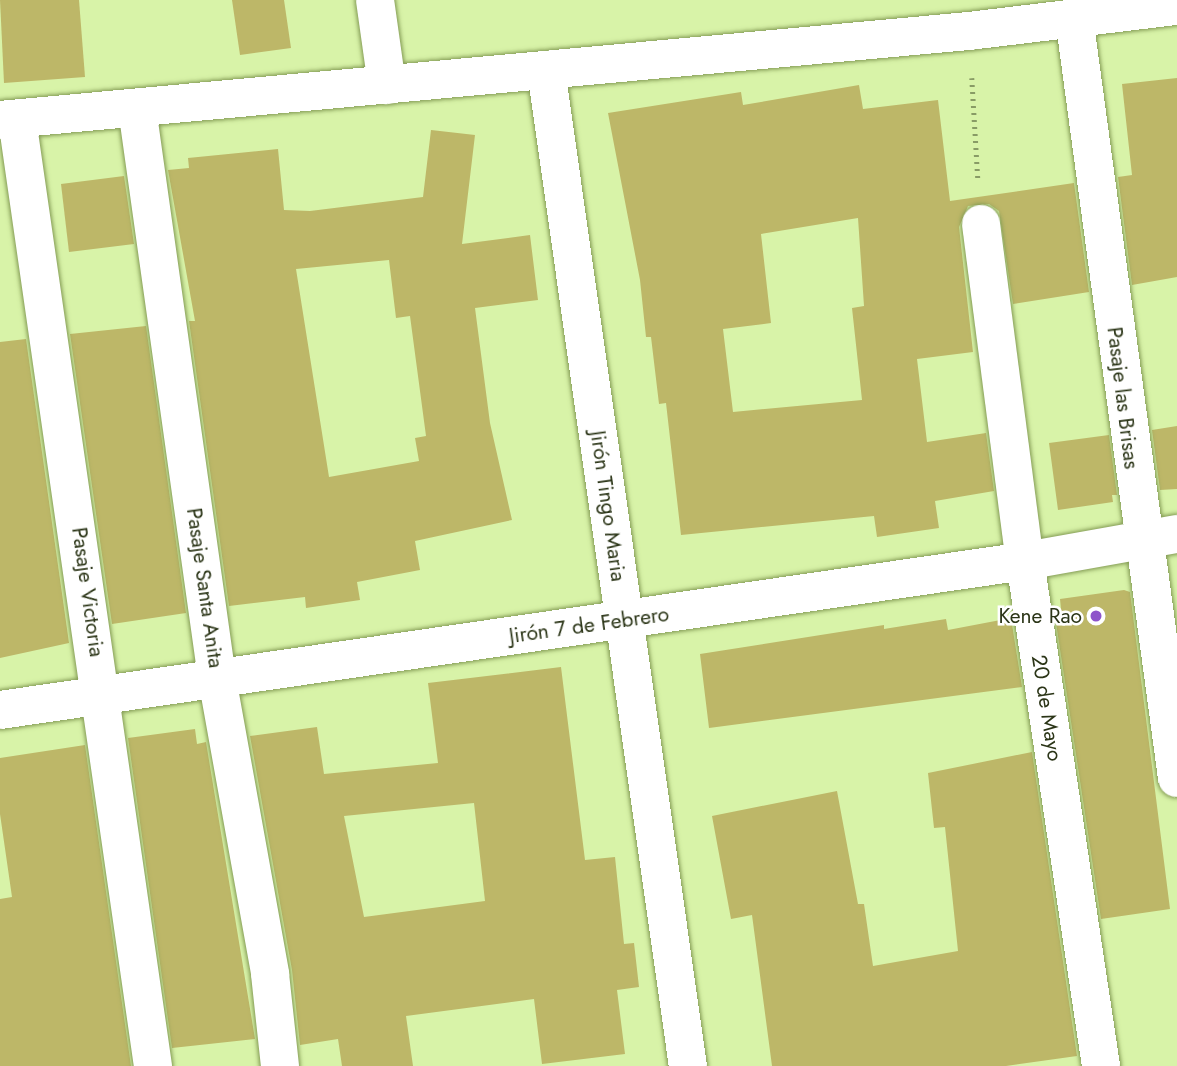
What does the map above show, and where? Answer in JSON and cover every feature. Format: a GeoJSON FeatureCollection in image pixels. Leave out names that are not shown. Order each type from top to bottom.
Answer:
{"type":"FeatureCollection","features":[{"type":"Feature","properties":{"kind":"street"},"geometry":{"type":"LineString","coordinates":[[375,0],[387,85]]}},
{"type":"Feature","properties":{"kind":"street"},"geometry":{"type":"LineString","coordinates":[[9,119],[546,70],[967,15],[1074,17],[1177,6]]}},
{"type":"Feature","properties":{"kind":"street","name":"Pasaje las Brisas"},"geometry":{"type":"LineString","coordinates":[[1074,17],[1159,537],[1177,778]]}},
{"type":"Feature","properties":{"kind":"street","name":"Jirón Tingo Maria"},"geometry":{"type":"LineString","coordinates":[[546,70],[688,1066]]}},
{"type":"Feature","properties":{"kind":"street","name":"Pasaje Santa Anita"},"geometry":{"type":"LineString","coordinates":[[137,108],[218,678],[270,974],[280,1066]]}},
{"type":"Feature","properties":{"kind":"street","name":"Pasaje Victoria"},"geometry":{"type":"LineString","coordinates":[[9,119],[103,695],[153,1066]]}},
{"type":"Feature","properties":{"kind":"street","name":"20 de Mayo"},"geometry":{"type":"LineString","coordinates":[[981,224],[1025,561],[1101,1066]]}},
{"type":"Feature","properties":{"kind":"street","name":"Jirón 7 de Febrero"},"geometry":{"type":"LineString","coordinates":[[0,710],[1025,561],[1159,537]]}},
{"type":"Feature","properties":{"kind":"path"},"geometry":{"type":"LineString","coordinates":[[967,15],[981,224]]}},
{"type":"Feature","properties":{"kind":"building"},"geometry":{"type":"Polygon","coordinates":[[[0,0],[79,0],[85,77],[4,83],[0,0]]]}},
{"type":"Feature","properties":{"kind":"building"},"geometry":{"type":"Polygon","coordinates":[[[232,0],[284,0],[291,48],[240,55],[232,0]]]}},
{"type":"Feature","properties":{"kind":"building"},"geometry":{"type":"Polygon","coordinates":[[[1177,78],[1177,277],[1132,285],[1118,177],[1132,175],[1122,84],[1177,78]]]}},
{"type":"Feature","properties":{"kind":"building"},"geometry":{"type":"Polygon","coordinates":[[[859,85],[863,109],[938,100],[950,201],[1074,183],[1089,292],[1013,304],[999,211],[989,204],[968,206],[959,227],[973,352],[917,359],[927,442],[986,433],[994,491],[935,501],[939,528],[877,537],[874,516],[681,535],[666,403],[659,404],[651,337],[646,337],[640,280],[608,113],[741,92],[743,105],[859,85]],[[858,218],[761,234],[771,323],[723,329],[733,412],[862,400],[852,308],[864,306],[858,218]]]}},
{"type":"Feature","properties":{"kind":"building"},"geometry":{"type":"Polygon","coordinates":[[[431,130],[475,135],[462,244],[530,235],[538,300],[475,308],[490,423],[512,520],[415,541],[420,570],[357,582],[360,600],[306,608],[305,597],[229,606],[189,321],[195,321],[168,170],[189,168],[188,158],[278,149],[284,210],[310,211],[423,197],[431,130]],[[389,260],[296,269],[329,477],[419,461],[415,438],[426,436],[410,316],[396,318],[389,260]]]}},
{"type":"Feature","properties":{"kind":"building"},"geometry":{"type":"Polygon","coordinates":[[[124,176],[134,244],[69,252],[61,184],[124,176]]]}},
{"type":"Feature","properties":{"kind":"building"},"geometry":{"type":"Polygon","coordinates":[[[146,326],[186,613],[112,624],[70,334],[146,326]]]}},
{"type":"Feature","properties":{"kind":"building"},"geometry":{"type":"Polygon","coordinates":[[[26,339],[69,643],[0,658],[0,342],[26,339]]]}},
{"type":"Feature","properties":{"kind":"building"},"geometry":{"type":"Polygon","coordinates":[[[1177,426],[1177,489],[1160,490],[1152,430],[1177,426]]]}},
{"type":"Feature","properties":{"kind":"building"},"geometry":{"type":"Polygon","coordinates":[[[1109,435],[1117,495],[1112,495],[1113,502],[1058,510],[1049,443],[1109,435]]]}},
{"type":"Feature","properties":{"kind":"building"},"geometry":{"type":"Polygon","coordinates":[[[1124,590],[1130,592],[1170,909],[1101,919],[1054,610],[1061,609],[1060,599],[1124,590]]]}},
{"type":"Feature","properties":{"kind":"building"},"geometry":{"type":"Polygon","coordinates":[[[1011,618],[1022,687],[709,728],[700,654],[884,625],[884,629],[946,619],[948,630],[1011,618]]]}},
{"type":"Feature","properties":{"kind":"building"},"geometry":{"type":"Polygon","coordinates":[[[561,667],[585,860],[615,857],[624,944],[634,943],[639,987],[617,990],[625,1054],[542,1064],[534,999],[406,1016],[413,1066],[342,1066],[338,1039],[300,1045],[292,970],[250,736],[317,727],[324,774],[438,763],[428,683],[561,667]],[[474,803],[344,816],[364,917],[485,901],[474,803]]]}},
{"type":"Feature","properties":{"kind":"building"},"geometry":{"type":"Polygon","coordinates":[[[195,729],[197,744],[206,742],[255,1039],[172,1048],[128,738],[195,729]]]}},
{"type":"Feature","properties":{"kind":"building"},"geometry":{"type":"Polygon","coordinates":[[[85,745],[131,1066],[0,1066],[0,899],[12,897],[0,814],[0,758],[85,745]]]}},
{"type":"Feature","properties":{"kind":"building"},"geometry":{"type":"Polygon","coordinates":[[[1032,752],[1077,1056],[1006,1066],[772,1066],[752,915],[731,919],[712,816],[837,791],[858,904],[864,904],[873,966],[958,951],[945,827],[934,828],[928,773],[1032,752]]]}},
{"type":"Feature","properties":{"kind":"place","name":"Kene Rao"},"geometry":{"type":"Point","coordinates":[1096,616]}}]}
